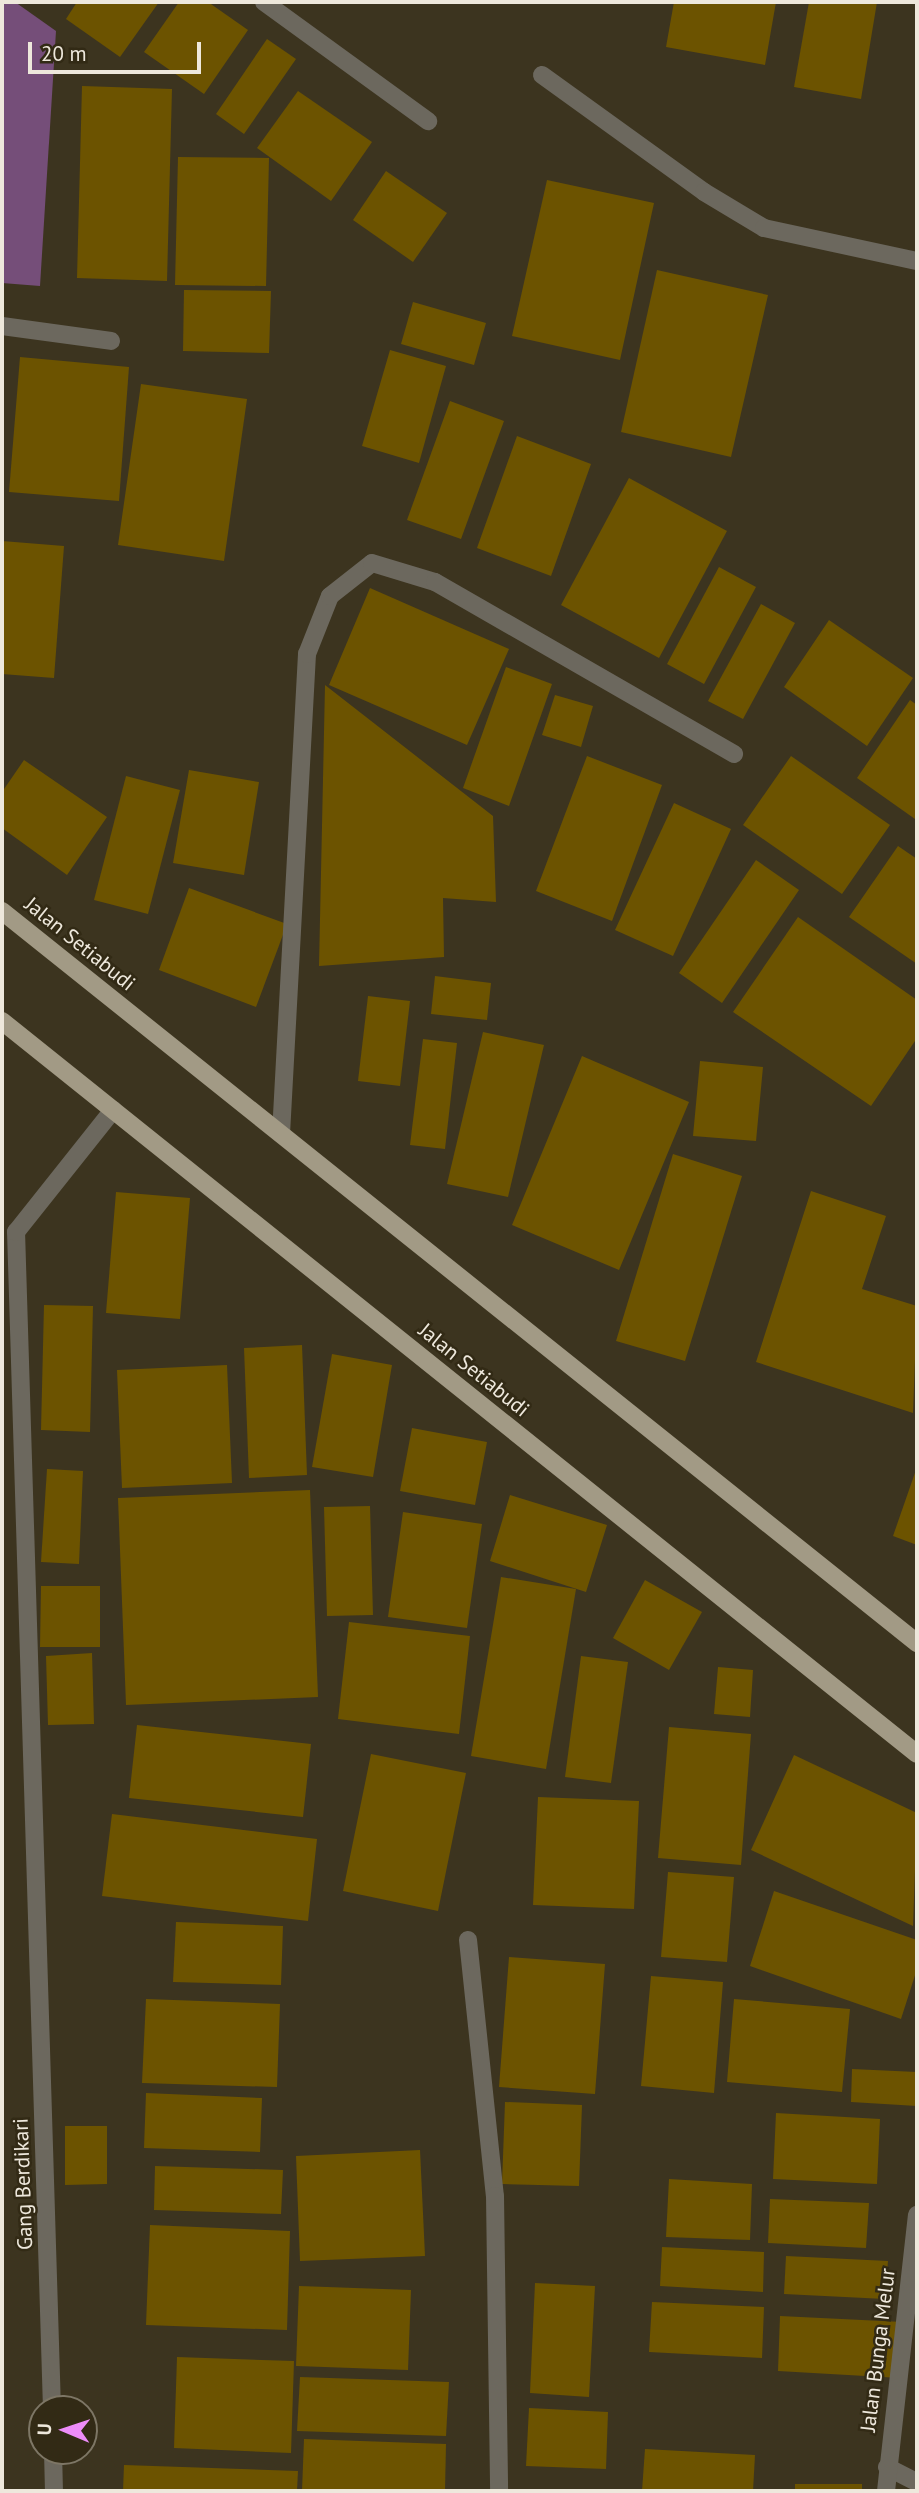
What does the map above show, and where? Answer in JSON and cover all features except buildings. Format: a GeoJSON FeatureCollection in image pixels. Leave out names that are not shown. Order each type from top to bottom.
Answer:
{"type":"FeatureCollection","features":[{"type":"Feature","properties":{"kind":"main road","name":"Jalan Setiabudi"},"geometry":{"type":"LineString","coordinates":[[2,911],[917,1643]]}},
{"type":"Feature","properties":{"kind":"main road","name":"Jalan Setiabudi"},"geometry":{"type":"LineString","coordinates":[[2,1021],[917,1754]]}},
{"type":"Feature","properties":{"kind":"street"},"geometry":{"type":"LineString","coordinates":[[264,2],[428,121]]}},
{"type":"Feature","properties":{"kind":"street"},"geometry":{"type":"LineString","coordinates":[[542,75],[704,192],[764,228],[917,261]]}},
{"type":"Feature","properties":{"kind":"street"},"geometry":{"type":"LineString","coordinates":[[2,326],[111,341]]}},
{"type":"Feature","properties":{"kind":"street"},"geometry":{"type":"LineString","coordinates":[[281,1135],[307,654],[330,596],[372,563],[435,582],[734,754]]}},
{"type":"Feature","properties":{"kind":"street","name":"Gang Berdikari"},"geometry":{"type":"LineString","coordinates":[[51,2395],[16,1232],[113,1110]]}},
{"type":"Feature","properties":{"kind":"street"},"geometry":{"type":"LineString","coordinates":[[468,1940],[495,2196],[499,2491]]}},
{"type":"Feature","properties":{"kind":"street","name":"Jalan Bunga Melur"},"geometry":{"type":"LineString","coordinates":[[886,2491],[917,2215]]}},
{"type":"Feature","properties":{"kind":"street"},"geometry":{"type":"LineString","coordinates":[[53,2465],[54,2491]]}},
{"type":"Feature","properties":{"kind":"street"},"geometry":{"type":"LineString","coordinates":[[887,2467],[917,2482]]}},
{"type":"Feature","properties":{"kind":"shaded area"},"geometry":{"type":"Polygon","coordinates":[[[2,2],[15,2],[56,31],[40,286],[2,283],[2,2]]]}}]}
